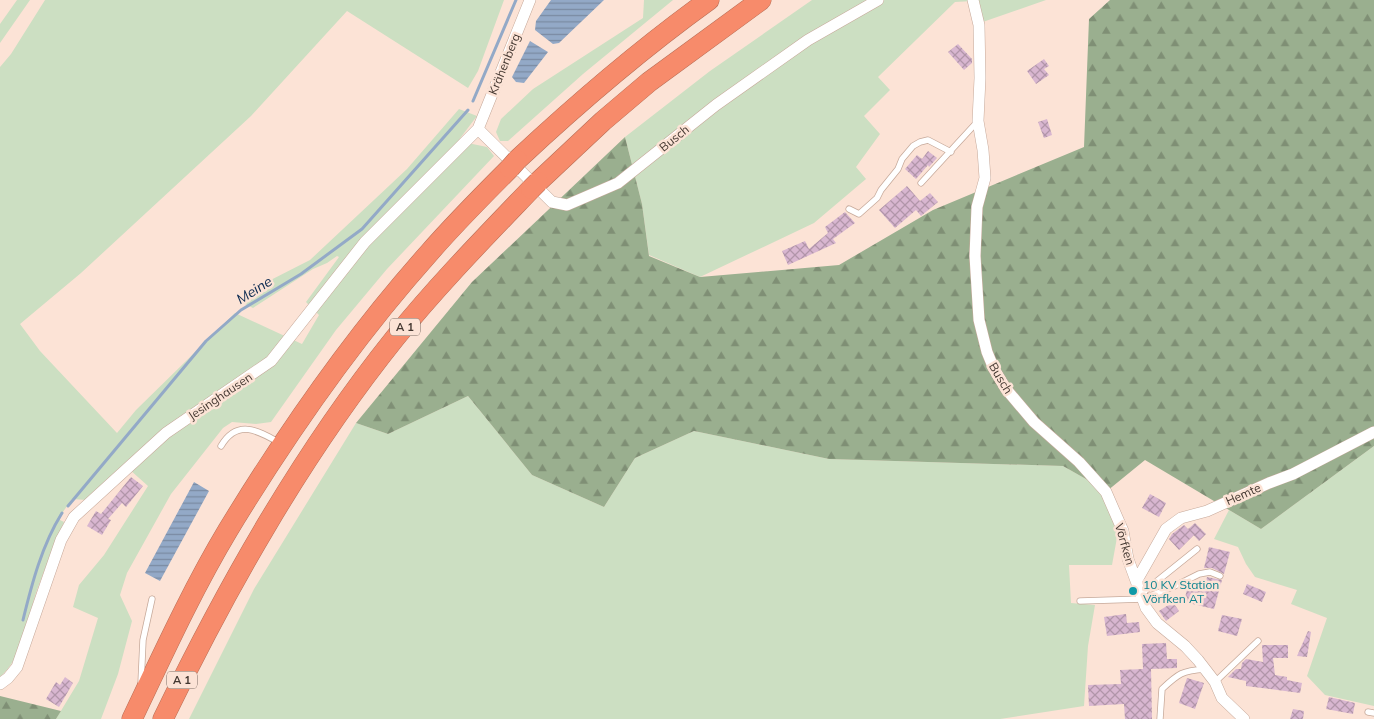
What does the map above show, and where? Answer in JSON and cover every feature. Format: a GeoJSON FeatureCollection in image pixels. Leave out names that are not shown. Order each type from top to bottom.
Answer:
{"type":"FeatureCollection","features":[{"type":"Feature","properties":{"kind":"highway","name":"A 1"},"geometry":{"type":"LineString","coordinates":[[132,719],[179,622],[227,532],[311,402],[375,318],[428,254],[513,164],[603,82],[656,39],[709,0]]}},
{"type":"Feature","properties":{"kind":"highway","name":"A 1"},"geometry":{"type":"LineString","coordinates":[[163,719],[206,634],[256,543],[296,477],[338,415],[395,338],[458,265],[534,186],[603,121],[649,82],[761,0]]}},
{"type":"Feature","properties":{"kind":"street","name":"Krähenberg"},"geometry":{"type":"LineString","coordinates":[[478,129],[530,0]]}},
{"type":"Feature","properties":{"kind":"street","name":"Busch"},"geometry":{"type":"LineString","coordinates":[[478,129],[552,202],[567,205],[618,183],[716,104],[808,40],[878,0]]}},
{"type":"Feature","properties":{"kind":"street","name":"Busch"},"geometry":{"type":"LineString","coordinates":[[974,0],[979,25],[980,78],[978,121],[983,150],[984,178],[977,207],[975,256],[979,320],[987,352],[994,370],[1006,389],[1034,422]]}},
{"type":"Feature","properties":{"kind":"street","name":"Jesinghausen"},"geometry":{"type":"LineString","coordinates":[[0,684],[17,667],[61,540],[74,517],[166,433],[271,361],[365,242],[478,129]]}},
{"type":"Feature","properties":{"kind":"street","name":"Vörfken"},"geometry":{"type":"LineString","coordinates":[[1034,422],[1079,462],[1106,492],[1123,530],[1128,559],[1146,608],[1157,623],[1185,646],[1215,682],[1222,698],[1244,719]]}},
{"type":"Feature","properties":{"kind":"street","name":"Hemte"},"geometry":{"type":"LineString","coordinates":[[1137,580],[1166,529],[1181,518],[1207,511],[1293,474],[1374,432]]}},
{"type":"Feature","properties":{"kind":"lane"},"geometry":{"type":"LineString","coordinates":[[921,183],[978,121]]}},
{"type":"Feature","properties":{"kind":"lane"},"geometry":{"type":"LineString","coordinates":[[849,208],[859,214],[877,198],[912,146],[928,140],[951,152]]}},
{"type":"Feature","properties":{"kind":"lane"},"geometry":{"type":"LineString","coordinates":[[221,446],[230,433],[236,430],[249,429],[268,436],[282,445]]}},
{"type":"Feature","properties":{"kind":"lane"},"geometry":{"type":"LineString","coordinates":[[1142,596],[1198,550]]}},
{"type":"Feature","properties":{"kind":"lane"},"geometry":{"type":"LineString","coordinates":[[1080,601],[1142,596],[1178,586],[1199,574],[1210,572],[1220,576]]}},
{"type":"Feature","properties":{"kind":"lane"},"geometry":{"type":"LineString","coordinates":[[141,701],[143,640],[152,599]]}},
{"type":"Feature","properties":{"kind":"lane"},"geometry":{"type":"LineString","coordinates":[[1215,682],[1258,641]]}},
{"type":"Feature","properties":{"kind":"lane"},"geometry":{"type":"LineString","coordinates":[[1160,719],[1162,689],[1177,675],[1189,670],[1205,670]]}},
{"type":"Feature","properties":{"kind":"green space"},"geometry":{"type":"Polygon","coordinates":[[[17,0],[30,0],[0,43],[0,24],[17,0]]]}},
{"type":"Feature","properties":{"kind":"green space"},"geometry":{"type":"Polygon","coordinates":[[[45,0],[504,0],[478,71],[468,88],[347,11],[251,116],[81,273],[20,324],[40,351],[117,433],[136,410],[235,313],[302,344],[319,315],[306,302],[339,257],[337,256],[313,269],[253,308],[241,302],[247,292],[310,260],[407,169],[459,109],[477,116],[458,141],[487,147],[494,156],[387,269],[336,330],[271,422],[256,424],[232,422],[223,428],[171,494],[127,573],[120,595],[132,621],[118,674],[101,719],[56,719],[79,681],[98,618],[73,607],[79,585],[104,555],[148,486],[129,469],[87,500],[72,499],[58,519],[64,522],[37,590],[20,648],[0,677],[0,67],[11,54],[45,0]]]}},
{"type":"Feature","properties":{"kind":"green space"},"geometry":{"type":"Polygon","coordinates":[[[644,0],[673,0],[583,74],[508,141],[500,141],[496,132],[501,119],[533,89],[643,18],[644,0]]]}},
{"type":"Feature","properties":{"kind":"green space"},"geometry":{"type":"Polygon","coordinates":[[[812,0],[1046,0],[977,24],[973,1],[955,2],[878,77],[890,90],[864,116],[880,134],[856,167],[866,179],[814,223],[700,277],[649,255],[642,204],[625,137],[710,71],[812,0]]]}},
{"type":"Feature","properties":{"kind":"green space"},"geometry":{"type":"Polygon","coordinates":[[[1110,0],[1374,0],[1374,446],[1261,529],[1145,460],[1107,491],[1063,466],[829,459],[694,431],[635,458],[604,507],[532,475],[468,396],[388,434],[356,423],[472,282],[625,137],[642,204],[649,256],[700,277],[839,265],[933,210],[1084,147],[1089,19],[1110,0]]]}},
{"type":"Feature","properties":{"kind":"green space"},"geometry":{"type":"Polygon","coordinates":[[[468,396],[532,475],[604,507],[635,458],[694,431],[829,459],[1063,466],[1107,491],[1118,532],[1112,565],[1069,565],[1071,603],[1095,605],[1088,646],[1084,706],[1000,719],[189,719],[254,589],[356,423],[388,434],[468,396]]]}},
{"type":"Feature","properties":{"kind":"green space"},"geometry":{"type":"Polygon","coordinates":[[[1374,446],[1374,706],[1325,695],[1307,676],[1327,618],[1291,604],[1297,590],[1255,577],[1238,547],[1214,539],[1229,510],[1261,529],[1374,446]]]}},
{"type":"Feature","properties":{"kind":"green space"},"geometry":{"type":"Polygon","coordinates":[[[0,696],[61,711],[56,719],[0,719],[0,696]]]}},
{"type":"Feature","properties":{"kind":"water"},"geometry":{"type":"Polygon","coordinates":[[[551,0],[604,0],[559,43],[553,44],[535,30],[536,21],[551,0]]]}},
{"type":"Feature","properties":{"kind":"water"},"geometry":{"type":"Polygon","coordinates":[[[530,41],[548,52],[524,83],[516,82],[512,77],[530,41]]]}},
{"type":"Feature","properties":{"kind":"water"},"geometry":{"type":"Polygon","coordinates":[[[194,482],[209,491],[160,581],[145,573],[194,482]]]}},
{"type":"Feature","properties":{"kind":"building"},"geometry":{"type":"Polygon","coordinates":[[[958,44],[972,59],[972,63],[964,70],[948,52],[958,44]]]}},
{"type":"Feature","properties":{"kind":"building"},"geometry":{"type":"Polygon","coordinates":[[[1044,59],[1049,66],[1044,69],[1049,75],[1036,84],[1027,71],[1044,59]]]}},
{"type":"Feature","properties":{"kind":"building"},"geometry":{"type":"Polygon","coordinates":[[[1047,119],[1052,135],[1044,138],[1038,122],[1047,119]]]}},
{"type":"Feature","properties":{"kind":"building"},"geometry":{"type":"Polygon","coordinates":[[[928,151],[937,158],[916,179],[905,169],[917,155],[922,159],[928,151]]]}},
{"type":"Feature","properties":{"kind":"building"},"geometry":{"type":"Polygon","coordinates":[[[907,186],[920,201],[930,193],[938,202],[921,216],[916,210],[895,228],[879,210],[907,186]]]}},
{"type":"Feature","properties":{"kind":"building"},"geometry":{"type":"Polygon","coordinates":[[[845,212],[855,223],[833,239],[836,243],[788,265],[782,251],[805,241],[809,249],[828,233],[825,227],[845,212]]]}},
{"type":"Feature","properties":{"kind":"building"},"geometry":{"type":"Polygon","coordinates":[[[131,477],[143,486],[126,507],[122,503],[108,519],[111,520],[102,535],[87,526],[96,511],[101,514],[131,477]]]}},
{"type":"Feature","properties":{"kind":"building"},"geometry":{"type":"Polygon","coordinates":[[[1150,494],[1166,503],[1159,517],[1142,508],[1150,494]]]}},
{"type":"Feature","properties":{"kind":"building"},"geometry":{"type":"Polygon","coordinates":[[[1195,523],[1206,534],[1199,541],[1188,529],[1195,523]]]}},
{"type":"Feature","properties":{"kind":"building"},"geometry":{"type":"Polygon","coordinates":[[[1184,525],[1194,535],[1179,550],[1169,539],[1172,534],[1184,525]]]}},
{"type":"Feature","properties":{"kind":"building"},"geometry":{"type":"Polygon","coordinates":[[[1209,547],[1230,552],[1224,574],[1212,568],[1204,568],[1209,547]]]}},
{"type":"Feature","properties":{"kind":"building"},"geometry":{"type":"Polygon","coordinates":[[[1207,577],[1222,580],[1214,609],[1184,602],[1188,585],[1191,583],[1204,587],[1207,577]]]}},
{"type":"Feature","properties":{"kind":"building"},"geometry":{"type":"Polygon","coordinates":[[[1247,584],[1266,592],[1262,602],[1243,594],[1247,584]]]}},
{"type":"Feature","properties":{"kind":"building"},"geometry":{"type":"Polygon","coordinates":[[[1173,602],[1179,611],[1166,621],[1159,611],[1173,602]]]}},
{"type":"Feature","properties":{"kind":"building"},"geometry":{"type":"Polygon","coordinates":[[[1126,614],[1127,623],[1139,622],[1140,632],[1107,636],[1104,617],[1126,614]]]}},
{"type":"Feature","properties":{"kind":"building"},"geometry":{"type":"Polygon","coordinates":[[[1222,615],[1242,619],[1237,636],[1218,631],[1222,615]]]}},
{"type":"Feature","properties":{"kind":"building"},"geometry":{"type":"Polygon","coordinates":[[[1308,631],[1311,632],[1307,657],[1297,656],[1308,631]]]}},
{"type":"Feature","properties":{"kind":"building"},"geometry":{"type":"Polygon","coordinates":[[[1166,643],[1167,659],[1177,659],[1177,668],[1151,669],[1152,719],[1125,719],[1124,704],[1089,706],[1088,685],[1121,684],[1120,670],[1143,669],[1142,644],[1166,643]]]}},
{"type":"Feature","properties":{"kind":"building"},"geometry":{"type":"Polygon","coordinates":[[[1262,645],[1288,645],[1288,658],[1273,658],[1275,675],[1302,683],[1300,693],[1246,686],[1246,681],[1228,677],[1236,669],[1241,669],[1242,663],[1246,659],[1263,662],[1262,645]]]}},
{"type":"Feature","properties":{"kind":"building"},"geometry":{"type":"Polygon","coordinates":[[[65,677],[73,683],[59,707],[46,699],[56,682],[60,685],[65,677]]]}},
{"type":"Feature","properties":{"kind":"building"},"geometry":{"type":"Polygon","coordinates":[[[1187,678],[1204,683],[1195,709],[1179,703],[1187,678]]]}},
{"type":"Feature","properties":{"kind":"building"},"geometry":{"type":"Polygon","coordinates":[[[1329,697],[1355,703],[1353,714],[1326,709],[1329,697]]]}},
{"type":"Feature","properties":{"kind":"building"},"geometry":{"type":"Polygon","coordinates":[[[1293,709],[1304,711],[1303,719],[1290,719],[1293,709]]]}},
{"type":"Feature","properties":{"kind":"waterway","name":"Meine"},"geometry":{"type":"LineString","coordinates":[[473,101],[516,0]]}},
{"type":"Feature","properties":{"kind":"waterway","name":"Meine"},"geometry":{"type":"LineString","coordinates":[[68,506],[206,341],[241,310],[301,274],[362,229],[468,110]]}},
{"type":"Feature","properties":{"kind":"waterway","name":"Meine"},"geometry":{"type":"LineString","coordinates":[[23,620],[43,551],[62,513]]}},
{"type":"Feature","properties":{"kind":"place","name":"10 KV Station Vörfken AT"},"geometry":{"type":"Point","coordinates":[1133,591]}}]}
